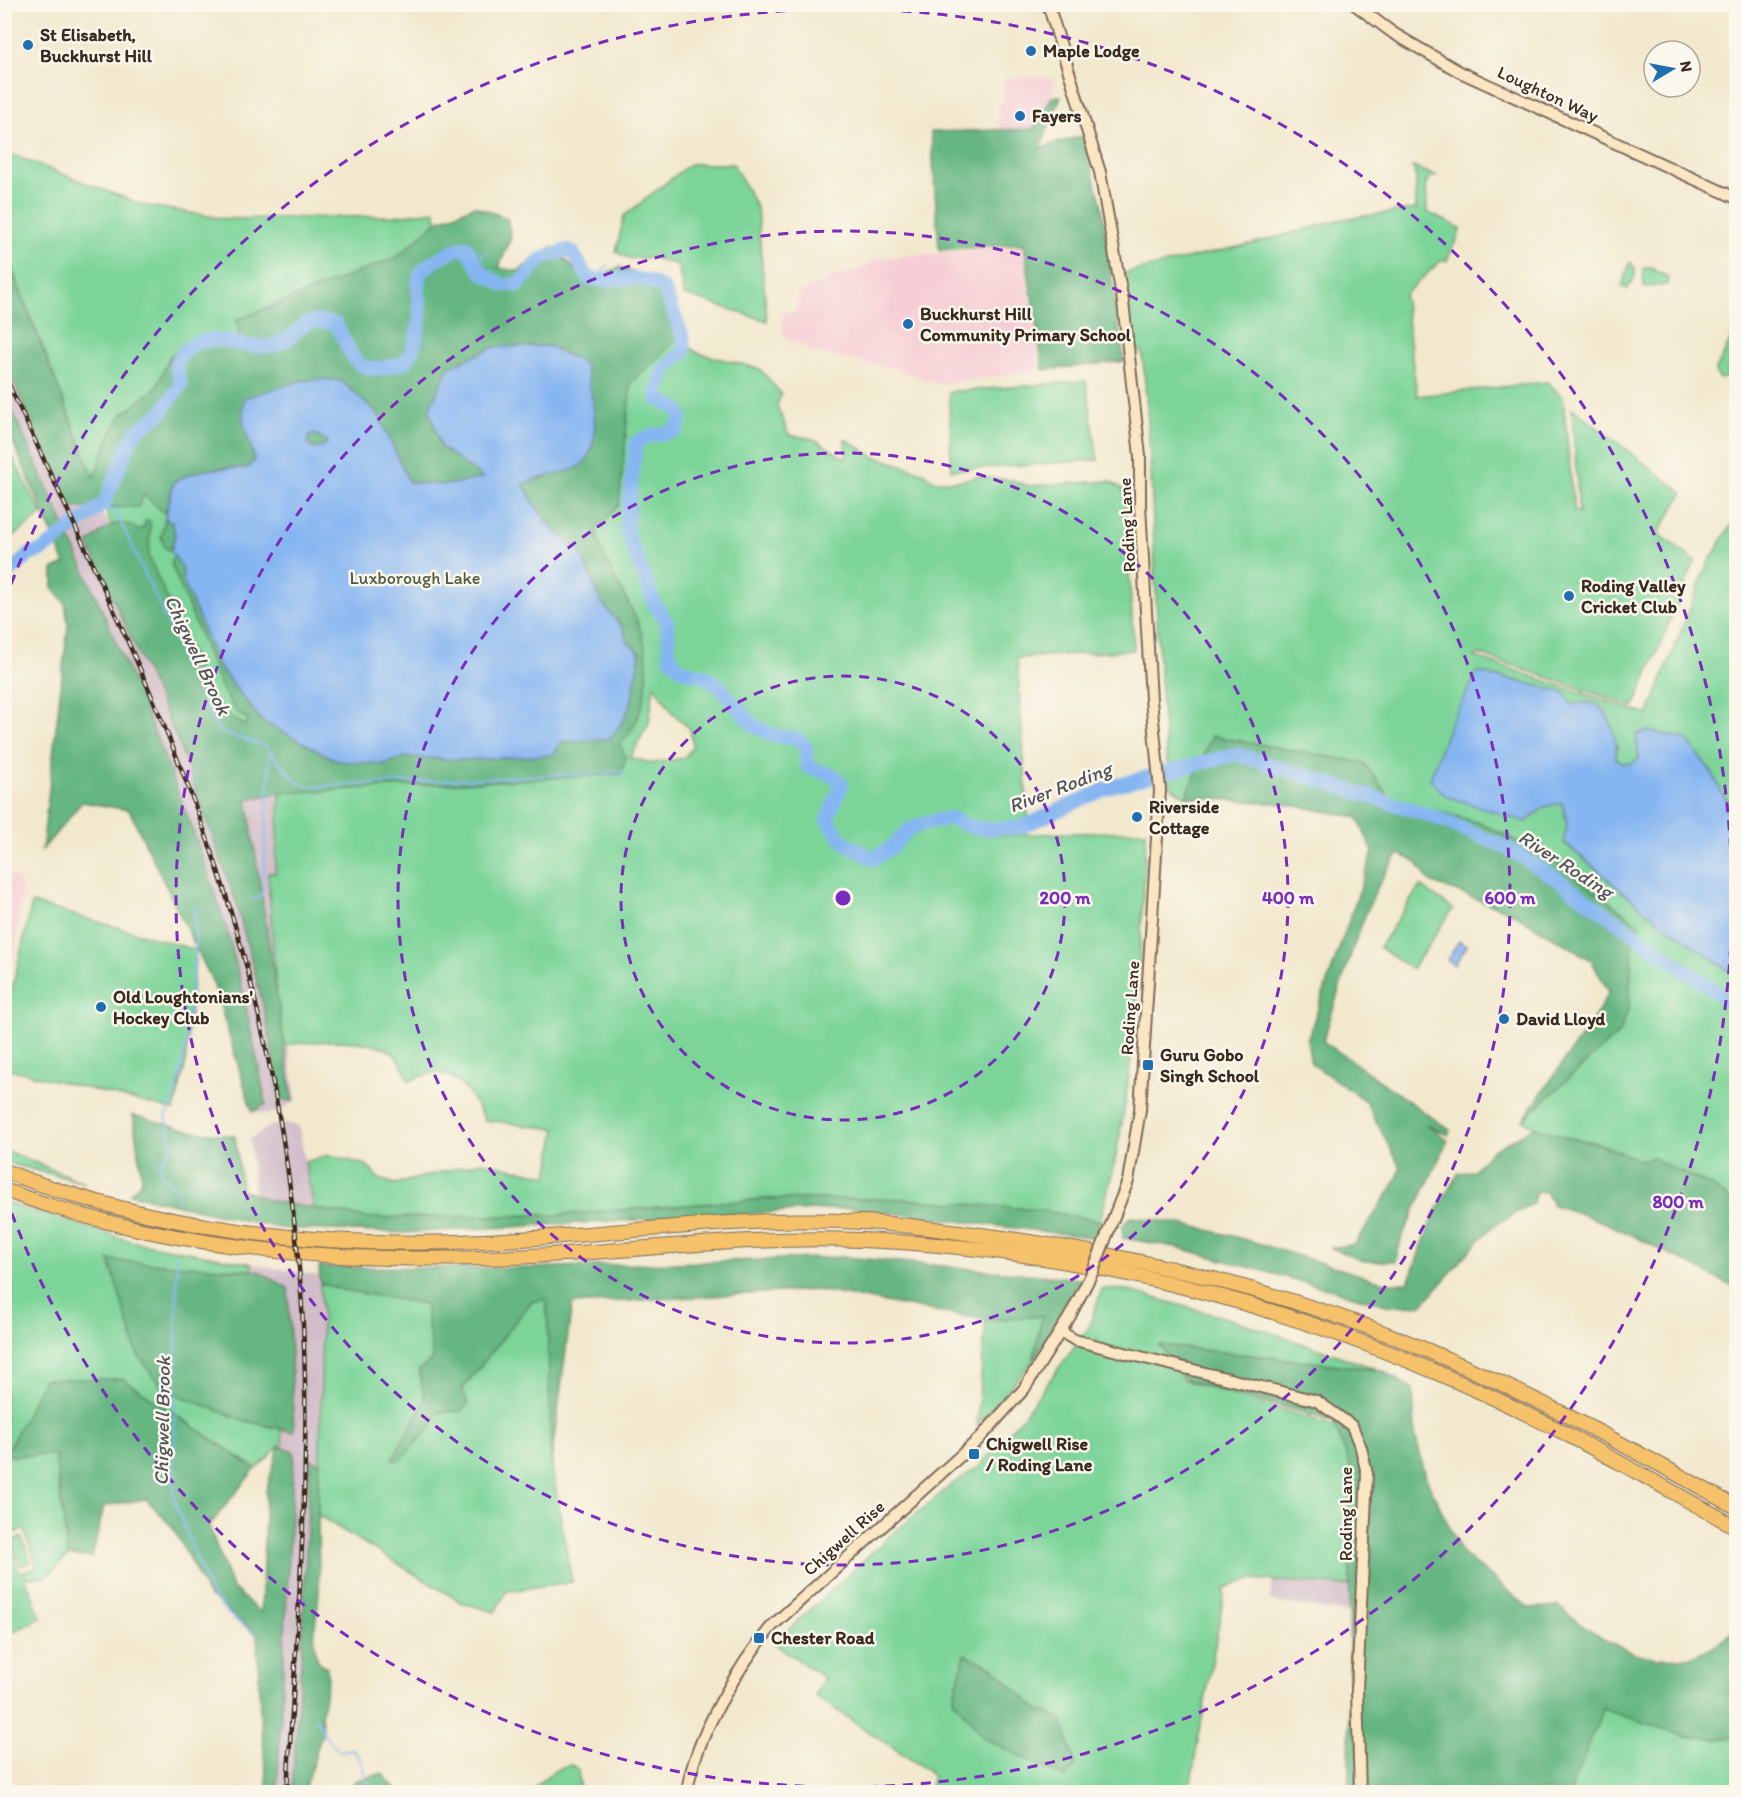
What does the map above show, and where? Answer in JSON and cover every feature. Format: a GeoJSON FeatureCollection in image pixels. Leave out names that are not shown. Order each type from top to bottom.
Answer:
{"type":"FeatureCollection","features":[{"type":"Feature","properties":{"kind":"highway"},"geometry":{"type":"LineString","coordinates":[[4,1171],[42,1185],[150,1215],[278,1236],[390,1243],[472,1242],[786,1220],[863,1222],[1070,1247],[1148,1262],[1248,1287],[1395,1337],[1474,1371],[1622,1442],[1737,1507]]}},
{"type":"Feature","properties":{"kind":"highway"},"geometry":{"type":"LineString","coordinates":[[4,1190],[39,1203],[148,1232],[278,1253],[389,1258],[485,1258],[786,1239],[864,1240],[970,1249],[1143,1278],[1318,1327],[1456,1381],[1613,1459],[1737,1527]]}},
{"type":"Feature","properties":{"kind":"main road","name":"Roding Lane"},"geometry":{"type":"LineString","coordinates":[[1048,4],[1100,172],[1121,292],[1140,464],[1151,688],[1160,790],[1140,1110],[1128,1181],[1093,1271],[1061,1332],[1075,1340],[1138,1357],[1317,1401],[1352,1426],[1361,1448],[1367,1474],[1358,1690],[1360,1792]]}},
{"type":"Feature","properties":{"kind":"main road","name":"Loughton Way"},"geometry":{"type":"LineString","coordinates":[[1354,4],[1394,33],[1460,72],[1737,198]]}},
{"type":"Feature","properties":{"kind":"main road","name":"Chigwell Rise"},"geometry":{"type":"LineString","coordinates":[[687,1792],[702,1743],[736,1673],[751,1651],[772,1626],[979,1439],[1024,1389],[1061,1332]]}},
{"type":"Feature","properties":{"kind":"shaded area","name":"Fayers"},"geometry":{"type":"Polygon","coordinates":[[[1004,78],[1054,79],[1052,97],[1034,129],[999,129],[998,103],[1004,102],[1004,78]]]}},
{"type":"Feature","properties":{"kind":"shaded area","name":"Buckhurst Hill Community Primary School"},"geometry":{"type":"Polygon","coordinates":[[[1023,246],[1040,370],[939,384],[893,368],[814,352],[783,335],[782,313],[797,310],[799,293],[838,275],[859,271],[878,258],[1023,246]]]}},
{"type":"Feature","properties":{"kind":"shaded area"},"geometry":{"type":"Polygon","coordinates":[[[4,284],[87,490],[128,556],[281,779],[275,873],[269,873],[277,1005],[288,1045],[296,1100],[281,1111],[268,1114],[252,1112],[214,985],[201,959],[65,564],[5,423],[4,284]]]}},
{"type":"Feature","properties":{"kind":"shaded area"},"geometry":{"type":"Polygon","coordinates":[[[5,874],[18,877],[22,891],[15,949],[5,986],[5,874]]]}},
{"type":"Feature","properties":{"kind":"shaded area"},"geometry":{"type":"Polygon","coordinates":[[[284,1123],[299,1126],[315,1223],[256,1218],[250,1139],[270,1126],[284,1123]]]}},
{"type":"Feature","properties":{"kind":"shaded area"},"geometry":{"type":"Polygon","coordinates":[[[252,1264],[319,1276],[322,1311],[320,1463],[316,1514],[319,1592],[316,1607],[315,1653],[320,1663],[327,1668],[328,1679],[321,1717],[323,1730],[304,1792],[268,1792],[260,1711],[256,1640],[269,1604],[283,1437],[252,1264]]]}},
{"type":"Feature","properties":{"kind":"shaded area"},"geometry":{"type":"Polygon","coordinates":[[[1275,1572],[1351,1586],[1350,1613],[1269,1601],[1275,1572]]]}},
{"type":"Feature","properties":{"kind":"green space"},"geometry":{"type":"Polygon","coordinates":[[[1061,96],[1040,148],[1082,136],[1101,202],[1124,361],[1043,370],[1024,244],[939,250],[931,132],[1033,129],[1052,97],[1061,96]]]}},
{"type":"Feature","properties":{"kind":"green space"},"geometry":{"type":"Polygon","coordinates":[[[5,152],[143,205],[227,219],[394,216],[435,211],[438,221],[397,257],[237,320],[239,337],[188,343],[170,356],[157,387],[121,416],[108,440],[94,479],[5,251],[5,152]]]}},
{"type":"Feature","properties":{"kind":"green space"},"geometry":{"type":"Polygon","coordinates":[[[690,164],[733,164],[757,208],[767,321],[684,295],[678,265],[653,258],[629,258],[616,252],[624,216],[690,164]]]}},
{"type":"Feature","properties":{"kind":"green space"},"geometry":{"type":"Polygon","coordinates":[[[1412,167],[1437,176],[1432,176],[1426,182],[1427,212],[1461,228],[1447,261],[1442,260],[1404,295],[1417,396],[1548,382],[1563,398],[1574,511],[1579,514],[1572,408],[1683,493],[1658,533],[1695,561],[1634,707],[1479,654],[1475,657],[1648,715],[1707,565],[1736,517],[1736,810],[1724,797],[1713,774],[1647,731],[1636,735],[1639,758],[1632,764],[1622,763],[1616,758],[1617,745],[1572,704],[1564,692],[1478,672],[1544,807],[1562,802],[1567,823],[1564,843],[1643,909],[1736,976],[1736,1206],[1718,1190],[1653,1157],[1641,1161],[1598,1143],[1565,1137],[1535,1127],[1523,1120],[1602,1046],[1633,937],[1640,925],[1548,856],[1479,823],[1390,798],[1364,763],[1212,736],[1186,797],[1170,786],[1160,678],[1147,405],[1142,351],[1136,351],[1125,273],[1255,243],[1343,219],[1416,209],[1416,174],[1412,167]]]}},
{"type":"Feature","properties":{"kind":"green space"},"geometry":{"type":"Polygon","coordinates":[[[474,206],[507,218],[511,237],[499,268],[518,271],[552,247],[577,272],[596,278],[619,267],[647,279],[662,292],[670,311],[678,339],[631,382],[619,505],[596,530],[604,555],[638,623],[643,638],[647,671],[643,703],[630,732],[620,745],[626,757],[621,774],[280,793],[247,799],[293,1101],[282,1100],[263,1005],[236,902],[177,739],[88,544],[112,525],[124,523],[138,530],[144,528],[145,521],[150,521],[149,557],[206,688],[220,710],[245,726],[248,720],[235,710],[223,691],[171,564],[173,556],[178,559],[184,573],[384,764],[406,757],[465,760],[581,740],[636,675],[640,653],[627,641],[622,627],[601,602],[579,549],[559,535],[539,511],[522,483],[580,466],[549,346],[494,347],[449,367],[429,409],[441,447],[484,478],[446,485],[409,482],[378,414],[341,381],[246,433],[253,447],[254,461],[248,468],[210,469],[192,473],[174,482],[165,514],[144,495],[138,507],[71,508],[5,363],[4,251],[94,478],[108,440],[121,416],[157,387],[170,356],[188,343],[239,337],[237,320],[397,257],[438,221],[474,206]]]}},
{"type":"Feature","properties":{"kind":"green space"},"geometry":{"type":"Polygon","coordinates":[[[564,258],[593,289],[665,306],[678,339],[698,353],[760,369],[781,394],[777,406],[789,435],[814,439],[846,459],[845,439],[873,456],[925,473],[933,481],[959,481],[977,477],[1012,480],[1029,486],[1110,481],[1124,490],[1134,650],[1017,658],[1028,817],[997,835],[1146,831],[1138,979],[1129,1077],[1122,1125],[1100,1221],[1041,1210],[902,1199],[766,1199],[555,1215],[368,1218],[314,1208],[305,1162],[329,1155],[366,1165],[379,1179],[395,1184],[481,1162],[548,1176],[556,1129],[485,1120],[466,1090],[452,1078],[433,1073],[409,1081],[396,1056],[377,1046],[351,1041],[285,1045],[277,1005],[268,873],[275,873],[281,779],[211,739],[128,556],[108,519],[106,506],[136,452],[498,293],[545,263],[564,258]],[[654,685],[649,723],[630,758],[652,763],[684,758],[693,746],[690,729],[673,713],[654,685]]]}},
{"type":"Feature","properties":{"kind":"green space"},"geometry":{"type":"Polygon","coordinates":[[[1630,262],[1635,272],[1634,279],[1627,289],[1622,286],[1630,262]]]}},
{"type":"Feature","properties":{"kind":"green space"},"geometry":{"type":"Polygon","coordinates":[[[1648,267],[1668,277],[1667,285],[1644,287],[1643,269],[1648,267]]]}},
{"type":"Feature","properties":{"kind":"green space"},"geometry":{"type":"Polygon","coordinates":[[[1736,328],[1736,356],[1726,377],[1720,379],[1715,372],[1736,328]]]}},
{"type":"Feature","properties":{"kind":"green space"},"geometry":{"type":"Polygon","coordinates":[[[1086,381],[1098,460],[951,470],[949,392],[1086,381]]]}},
{"type":"Feature","properties":{"kind":"green space"},"geometry":{"type":"Polygon","coordinates":[[[5,395],[91,584],[145,711],[219,905],[251,1028],[266,1104],[252,1112],[214,985],[129,810],[82,802],[42,850],[68,625],[65,603],[53,588],[53,569],[65,564],[5,423],[5,395]]]}},
{"type":"Feature","properties":{"kind":"green space"},"geometry":{"type":"Polygon","coordinates":[[[314,434],[328,441],[315,450],[307,444],[309,437],[314,434]]]}},
{"type":"Feature","properties":{"kind":"green space"},"geometry":{"type":"Polygon","coordinates":[[[4,441],[42,514],[5,543],[4,543],[4,441]]]}},
{"type":"Feature","properties":{"kind":"green space"},"geometry":{"type":"Polygon","coordinates":[[[165,518],[172,523],[175,533],[171,551],[165,548],[161,537],[165,518]]]}},
{"type":"Feature","properties":{"kind":"green space"},"geometry":{"type":"Polygon","coordinates":[[[1212,736],[1364,763],[1390,798],[1479,823],[1548,856],[1640,925],[1633,937],[1629,1008],[1620,1032],[1523,1120],[1594,1018],[1609,992],[1591,960],[1511,912],[1430,882],[1416,862],[1399,854],[1387,870],[1365,915],[1323,1041],[1450,1130],[1448,1135],[1425,1124],[1448,1140],[1401,1239],[1396,1261],[1363,1261],[1331,1248],[1355,1244],[1396,1181],[1401,1168],[1365,1101],[1311,1063],[1307,1040],[1373,852],[1357,817],[1286,804],[1186,797],[1212,736]]]}},
{"type":"Feature","properties":{"kind":"green space"},"geometry":{"type":"Polygon","coordinates":[[[1420,886],[1453,909],[1412,969],[1379,947],[1420,886]]]}},
{"type":"Feature","properties":{"kind":"green space","name":"Old Loughtonians' Hockey Club"},"geometry":{"type":"Polygon","coordinates":[[[32,903],[196,950],[185,1066],[174,1110],[5,1068],[9,1002],[32,903]]]}},
{"type":"Feature","properties":{"kind":"green space"},"geometry":{"type":"Polygon","coordinates":[[[133,1115],[192,1131],[235,1136],[242,1190],[272,1201],[368,1218],[555,1215],[766,1199],[903,1199],[1041,1210],[1100,1221],[1097,1238],[851,1208],[402,1233],[279,1228],[130,1194],[142,1180],[133,1115]]]}},
{"type":"Feature","properties":{"kind":"green space"},"geometry":{"type":"Polygon","coordinates":[[[1535,1127],[1565,1137],[1598,1143],[1641,1161],[1653,1157],[1707,1184],[1727,1197],[1736,1206],[1736,1288],[1601,1221],[1553,1205],[1546,1192],[1536,1191],[1533,1203],[1497,1224],[1482,1237],[1422,1305],[1390,1306],[1176,1247],[1123,1238],[1122,1227],[1130,1217],[1162,1221],[1227,1235],[1386,1283],[1408,1283],[1432,1219],[1458,1174],[1474,1170],[1491,1151],[1535,1127]]]}},
{"type":"Feature","properties":{"kind":"green space"},"geometry":{"type":"Polygon","coordinates":[[[5,1150],[85,1183],[12,1164],[5,1160],[5,1150]]]}},
{"type":"Feature","properties":{"kind":"green space"},"geometry":{"type":"Polygon","coordinates":[[[5,1202],[134,1242],[252,1264],[253,1270],[109,1261],[242,1420],[281,1429],[283,1448],[279,1446],[257,1469],[123,1379],[6,1456],[55,1455],[68,1556],[46,1577],[25,1577],[41,1618],[5,1636],[5,1202]],[[24,1529],[6,1536],[19,1573],[37,1567],[24,1529]]]}},
{"type":"Feature","properties":{"kind":"green space"},"geometry":{"type":"Polygon","coordinates":[[[845,1257],[1081,1279],[1033,1361],[1042,1316],[986,1320],[817,1290],[572,1304],[551,1463],[547,1300],[532,1301],[462,1389],[468,1403],[461,1411],[438,1412],[432,1426],[399,1461],[392,1460],[425,1400],[419,1370],[433,1359],[425,1304],[342,1290],[320,1283],[319,1267],[529,1268],[845,1257]]]}},
{"type":"Feature","properties":{"kind":"green space"},"geometry":{"type":"Polygon","coordinates":[[[109,1260],[258,1271],[288,1288],[294,1432],[242,1420],[165,1390],[137,1354],[109,1260]]]}},
{"type":"Feature","properties":{"kind":"green space"},"geometry":{"type":"Polygon","coordinates":[[[320,1283],[349,1291],[425,1303],[433,1360],[419,1370],[425,1400],[393,1459],[431,1426],[438,1412],[461,1411],[468,1403],[462,1390],[531,1301],[547,1300],[552,1467],[572,1582],[507,1591],[495,1612],[461,1602],[316,1514],[320,1463],[322,1311],[320,1283]]]}},
{"type":"Feature","properties":{"kind":"green space"},"geometry":{"type":"Polygon","coordinates":[[[1102,1289],[1126,1290],[1237,1321],[1377,1369],[1159,1345],[1184,1380],[1335,1426],[1350,1465],[1351,1586],[1251,1579],[1225,1588],[1189,1792],[928,1792],[933,1777],[927,1770],[815,1696],[824,1678],[774,1643],[891,1535],[951,1485],[979,1467],[1023,1416],[1088,1329],[1102,1289]]]}},
{"type":"Feature","properties":{"kind":"green space"},"geometry":{"type":"Polygon","coordinates":[[[1043,1316],[1033,1361],[977,1425],[986,1320],[1043,1316]]]}},
{"type":"Feature","properties":{"kind":"green space"},"geometry":{"type":"Polygon","coordinates":[[[1159,1345],[1382,1370],[1413,1389],[1415,1434],[1426,1478],[1462,1553],[1529,1608],[1558,1606],[1599,1636],[1622,1648],[1646,1656],[1669,1659],[1692,1656],[1715,1646],[1736,1628],[1736,1738],[1690,1738],[1603,1709],[1570,1792],[1400,1792],[1391,1790],[1390,1792],[1349,1792],[1350,1465],[1333,1421],[1187,1380],[1159,1345]]]}},
{"type":"Feature","properties":{"kind":"green space"},"geometry":{"type":"Polygon","coordinates":[[[44,1379],[123,1379],[255,1469],[209,1526],[232,1587],[261,1613],[266,1491],[279,1446],[294,1452],[277,1792],[268,1792],[260,1711],[257,1634],[208,1595],[173,1528],[146,1499],[104,1506],[92,1557],[68,1556],[55,1455],[5,1456],[44,1379]]]}},
{"type":"Feature","properties":{"kind":"green space"},"geometry":{"type":"Polygon","coordinates":[[[310,1459],[320,1463],[319,1597],[315,1646],[318,1660],[327,1668],[328,1679],[321,1717],[323,1730],[304,1792],[292,1792],[302,1649],[310,1459]]]}},
{"type":"Feature","properties":{"kind":"green space"},"geometry":{"type":"Polygon","coordinates":[[[22,1537],[31,1562],[20,1566],[11,1541],[22,1537]]]}},
{"type":"Feature","properties":{"kind":"green space"},"geometry":{"type":"Polygon","coordinates":[[[965,1654],[992,1667],[1037,1709],[1061,1719],[1076,1765],[1065,1778],[985,1739],[953,1699],[965,1654]]]}},
{"type":"Feature","properties":{"kind":"green space"},"geometry":{"type":"Polygon","coordinates":[[[1602,1704],[1690,1738],[1736,1738],[1736,1792],[1568,1792],[1602,1704]]]}},
{"type":"Feature","properties":{"kind":"green space"},"geometry":{"type":"Polygon","coordinates":[[[572,1765],[578,1770],[580,1792],[536,1792],[535,1787],[547,1776],[572,1765]]]}},
{"type":"Feature","properties":{"kind":"green space"},"geometry":{"type":"Polygon","coordinates":[[[382,1773],[398,1792],[349,1792],[355,1781],[382,1773]]]}},
{"type":"Feature","properties":{"kind":"water","name":"Luxborough Lake"},"geometry":{"type":"Polygon","coordinates":[[[549,346],[585,364],[593,402],[595,432],[588,457],[575,469],[523,484],[539,511],[559,535],[579,549],[601,602],[622,627],[627,641],[640,653],[629,709],[618,729],[609,739],[561,742],[553,755],[465,760],[406,757],[384,764],[338,761],[262,721],[219,667],[182,578],[183,570],[171,551],[175,534],[172,523],[165,518],[174,482],[201,471],[219,468],[248,468],[254,461],[244,424],[244,398],[300,381],[323,379],[341,381],[378,414],[409,482],[446,485],[483,478],[441,447],[429,409],[449,367],[494,347],[549,346]],[[314,434],[309,437],[307,444],[315,449],[325,445],[328,441],[314,434]]]}},
{"type":"Feature","properties":{"kind":"water"},"geometry":{"type":"Polygon","coordinates":[[[1478,672],[1564,692],[1572,704],[1592,703],[1599,706],[1612,726],[1616,758],[1622,763],[1632,764],[1639,758],[1636,735],[1647,731],[1686,739],[1713,774],[1724,797],[1736,810],[1736,976],[1643,909],[1564,842],[1567,823],[1562,803],[1544,807],[1526,822],[1446,796],[1430,779],[1450,723],[1478,672]]]}},
{"type":"Feature","properties":{"kind":"water"},"geometry":{"type":"Polygon","coordinates":[[[1459,941],[1467,946],[1454,965],[1447,960],[1459,941]]]}},
{"type":"Feature","properties":{"kind":"waterway","name":"River Roding"},"geometry":{"type":"LineString","coordinates":[[4,577],[29,555],[43,550],[104,504],[131,440],[138,430],[160,414],[181,385],[176,364],[186,350],[197,343],[209,340],[262,347],[274,345],[290,337],[305,324],[322,322],[336,324],[348,349],[359,364],[376,368],[405,363],[418,328],[419,276],[430,264],[459,248],[466,247],[482,273],[503,285],[518,285],[541,259],[567,250],[573,253],[588,278],[644,280],[664,289],[683,337],[684,352],[664,369],[657,393],[658,399],[677,409],[681,416],[677,430],[645,438],[636,443],[626,530],[655,605],[667,622],[670,658],[682,670],[705,676],[718,685],[753,725],[772,735],[797,739],[806,747],[807,766],[834,776],[842,785],[827,819],[843,841],[873,859],[891,848],[907,831],[924,823],[951,818],[970,827],[989,829],[1022,827],[1112,786],[1237,754],[1435,817],[1507,848],[1557,879],[1736,1006]]}},
{"type":"Feature","properties":{"kind":"waterway"},"geometry":{"type":"LineString","coordinates":[[475,264],[485,252]]}},
{"type":"Feature","properties":{"kind":"waterway"},"geometry":{"type":"LineString","coordinates":[[595,280],[608,265]]}},
{"type":"Feature","properties":{"kind":"waterway","name":"Chigwell Brook"},"geometry":{"type":"LineString","coordinates":[[104,504],[117,514],[216,727],[222,733],[266,746],[270,751],[263,889],[260,897],[252,900]]}},
{"type":"Feature","properties":{"kind":"waterway"},"geometry":{"type":"LineString","coordinates":[[270,751],[295,780],[307,787],[623,772],[622,777]]}},
{"type":"Feature","properties":{"kind":"waterway","name":"Chigwell Brook"},"geometry":{"type":"LineString","coordinates":[[178,1199],[177,1188],[162,1176],[159,1166],[172,1144],[166,1115],[179,1082],[186,1043],[196,945],[194,912],[198,907]]}},
{"type":"Feature","properties":{"kind":"waterway","name":"Chigwell Brook"},"geometry":{"type":"LineString","coordinates":[[177,1255],[174,1500],[211,1595],[232,1617],[254,1633]]}},
{"type":"Feature","properties":{"kind":"waterway","name":"Chigwell Brook"},"geometry":{"type":"LineString","coordinates":[[316,1718],[327,1739],[341,1752],[353,1750],[359,1757],[370,1792]]}},
{"type":"Feature","properties":{"kind":"railway"},"geometry":{"type":"LineString","coordinates":[[4,374],[96,570],[154,702],[207,837],[254,994],[273,1085],[282,1131],[299,1268],[305,1399],[303,1530],[287,1792]]}},
{"type":"Feature","properties":{"kind":"place","name":"St Elisabeth, Buckhurst Hill"},"geometry":{"type":"Point","coordinates":[28,45]}},
{"type":"Feature","properties":{"kind":"place","name":"Maple Lodge"},"geometry":{"type":"Point","coordinates":[1031,51]}},
{"type":"Feature","properties":{"kind":"place","name":"Fayers"},"geometry":{"type":"Point","coordinates":[1020,116]}},
{"type":"Feature","properties":{"kind":"place","name":"Buckhurst Hill Community Primary School"},"geometry":{"type":"Point","coordinates":[908,324]}},
{"type":"Feature","properties":{"kind":"place","name":"Roding Valley Cricket Club"},"geometry":{"type":"Point","coordinates":[1569,596]}},
{"type":"Feature","properties":{"kind":"place","name":"Riverside Cottage"},"geometry":{"type":"Point","coordinates":[1137,817]}},
{"type":"Feature","properties":{"kind":"place","name":"Old Loughtonians' Hockey Club"},"geometry":{"type":"Point","coordinates":[101,1007]}},
{"type":"Feature","properties":{"kind":"place","name":"David Lloyd"},"geometry":{"type":"Point","coordinates":[1504,1019]}},
{"type":"Feature","properties":{"kind":"place","name":"Guru Gobo Singh School"},"geometry":{"type":"Point","coordinates":[1148,1065]}},
{"type":"Feature","properties":{"kind":"place","name":"Chigwell Rise / Roding Lane"},"geometry":{"type":"Point","coordinates":[974,1454]}},
{"type":"Feature","properties":{"kind":"place","name":"Chester Road"},"geometry":{"type":"Point","coordinates":[759,1638]}}]}
